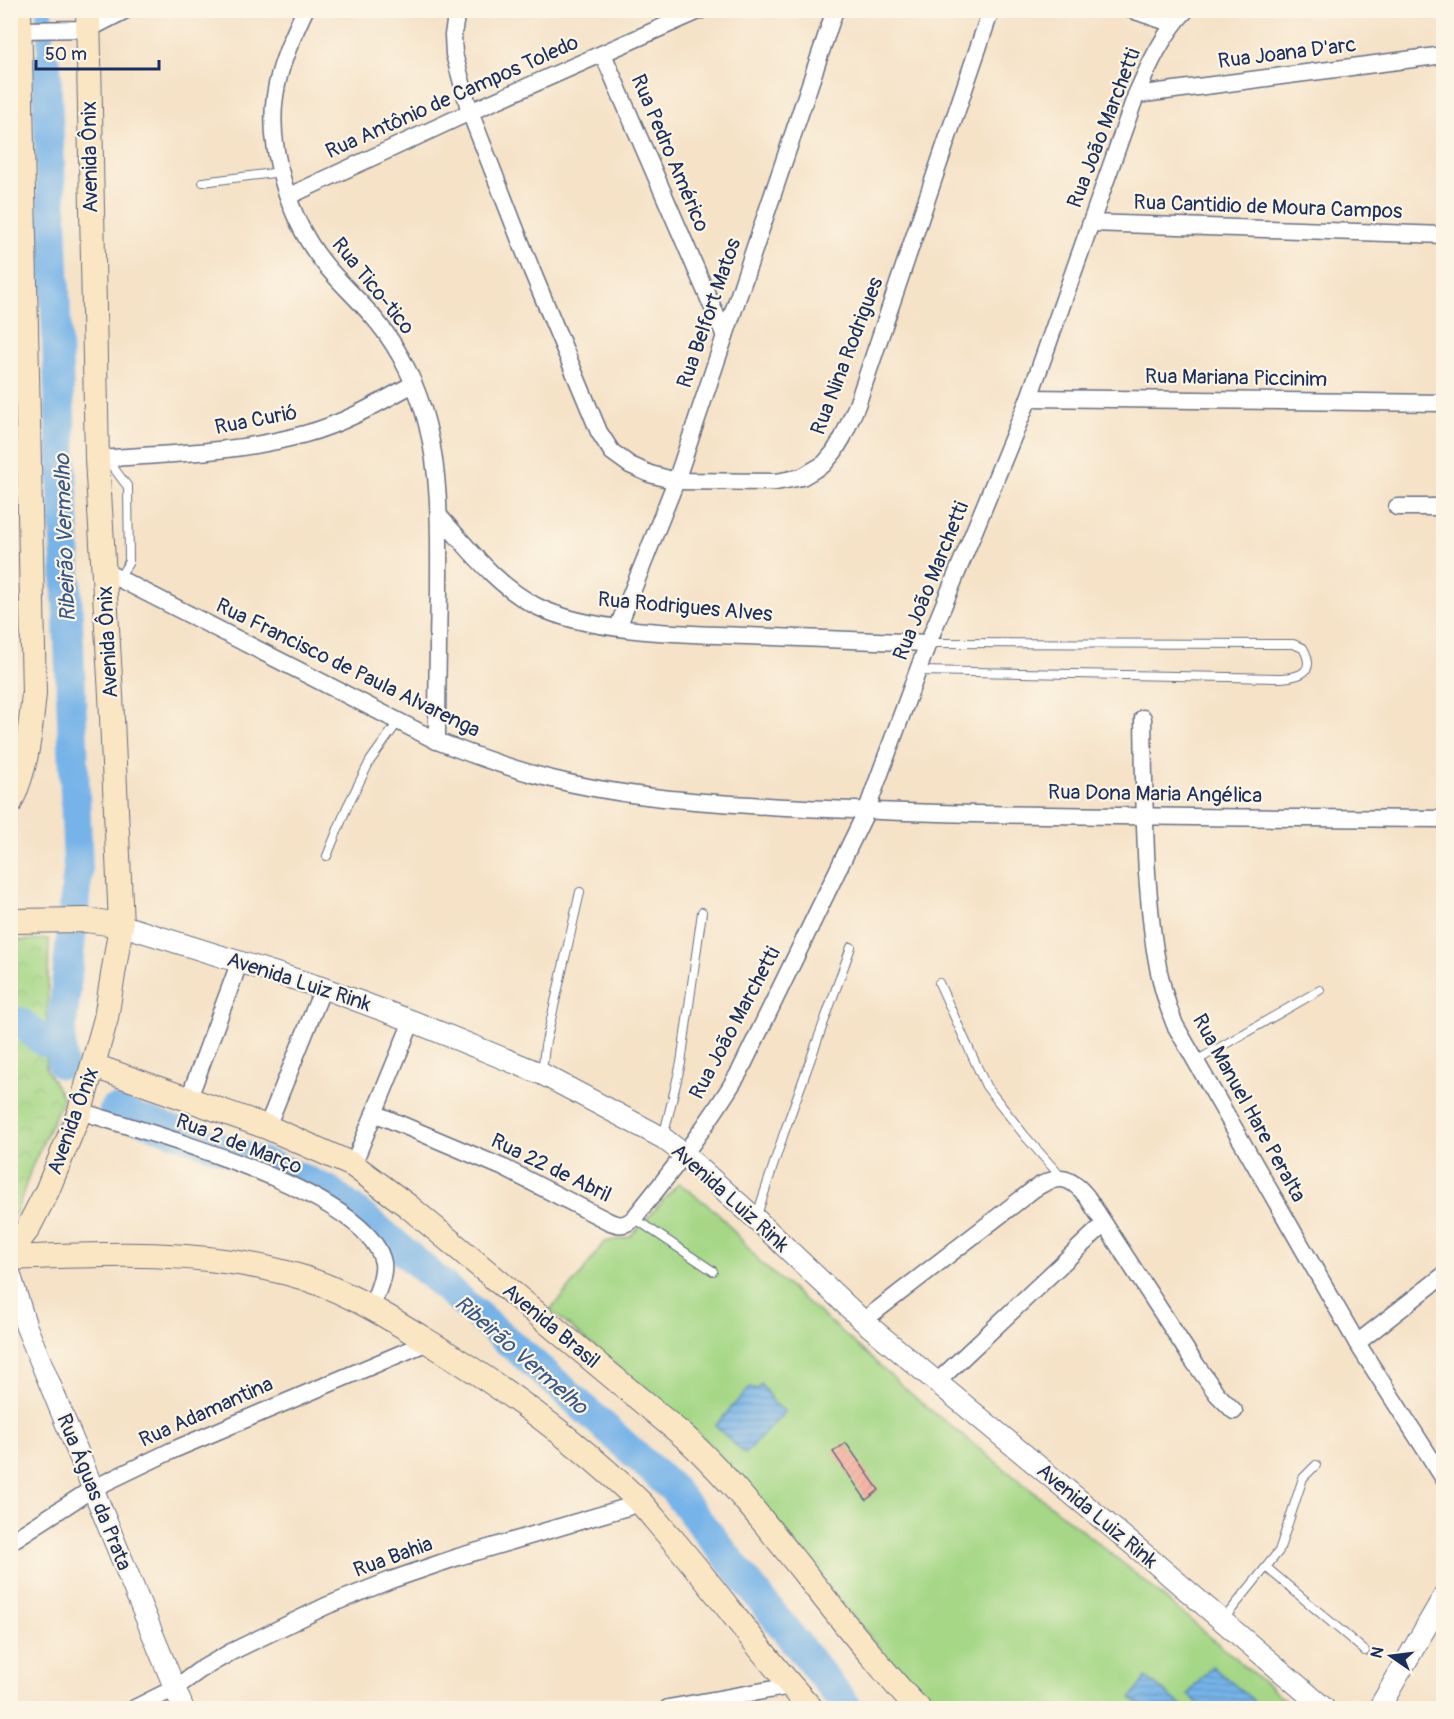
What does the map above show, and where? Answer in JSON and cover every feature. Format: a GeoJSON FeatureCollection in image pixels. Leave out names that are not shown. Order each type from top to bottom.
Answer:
{"type":"FeatureCollection","features":[{"type":"Feature","properties":{"kind":"main road"},"geometry":{"type":"LineString","coordinates":[[10,803],[20,783],[26,760],[34,694],[22,23]]}},
{"type":"Feature","properties":{"kind":"main road","name":"Avenida Ônix"},"geometry":{"type":"LineString","coordinates":[[10,1252],[27,1230],[47,1191],[80,1111],[106,1018],[121,925],[111,575],[102,458],[86,23]]}},
{"type":"Feature","properties":{"kind":"main road","name":"Avenida Luiz Rink"},"geometry":{"type":"LineString","coordinates":[[10,921],[86,920],[121,925]]}},
{"type":"Feature","properties":{"kind":"main road","name":"Avenida Brasil"},"geometry":{"type":"LineString","coordinates":[[94,1066],[267,1127],[353,1165],[408,1206],[686,1438],[716,1466],[772,1532],[846,1626],[918,1708]]}},
{"type":"Feature","properties":{"kind":"main road"},"geometry":{"type":"LineString","coordinates":[[10,1258],[130,1254],[182,1256],[241,1263],[304,1278],[372,1307],[470,1366],[565,1436],[641,1503],[692,1562],[790,1686],[811,1708]]}},
{"type":"Feature","properties":{"kind":"street"},"geometry":{"type":"LineString","coordinates":[[22,23],[86,23],[126,10]]}},
{"type":"Feature","properties":{"kind":"street","name":"Rua Tico-tico"},"geometry":{"type":"LineString","coordinates":[[304,10],[289,45],[275,97],[276,149],[281,172],[299,225],[310,245],[333,275],[378,322],[400,354],[427,423],[440,517],[437,741]]}},
{"type":"Feature","properties":{"kind":"street","name":"Rua Nina Rodrigues"},"geometry":{"type":"LineString","coordinates":[[457,10],[453,35],[454,54],[470,112],[532,271],[599,432],[612,452],[630,465],[650,474],[676,481],[755,483],[791,481],[814,471],[824,464],[834,452],[857,405],[991,10]]}},
{"type":"Feature","properties":{"kind":"street","name":"Rua Antônio de Campos Toledo"},"geometry":{"type":"LineString","coordinates":[[289,196],[470,112],[700,10]]}},
{"type":"Feature","properties":{"kind":"street","name":"Rua Belfort Matos"},"geometry":{"type":"LineString","coordinates":[[618,627],[676,481],[835,10]]}},
{"type":"Feature","properties":{"kind":"street"},"geometry":{"type":"LineString","coordinates":[[1132,10],[1173,24]]}},
{"type":"Feature","properties":{"kind":"street","name":"Rua João Marchetti"},"geometry":{"type":"LineString","coordinates":[[685,1155],[740,1071],[866,812],[928,643],[1029,398],[1136,95],[1152,58],[1173,24],[1186,10]]}},
{"type":"Feature","properties":{"kind":"street","name":"Rua Pedro Américo"},"geometry":{"type":"LineString","coordinates":[[603,54],[725,336]]}},
{"type":"Feature","properties":{"kind":"street","name":"Rua Joana D'arc"},"geometry":{"type":"LineString","coordinates":[[1136,95],[1443,55]]}},
{"type":"Feature","properties":{"kind":"street","name":"Rua Cantidio de Moura Campos"},"geometry":{"type":"LineString","coordinates":[[1091,223],[1443,235]]}},
{"type":"Feature","properties":{"kind":"street","name":"Rua Curió"},"geometry":{"type":"LineString","coordinates":[[102,458],[204,452],[262,444],[296,436],[345,419],[413,384]]}},
{"type":"Feature","properties":{"kind":"street","name":"Rua Mariana Piccinim"},"geometry":{"type":"LineString","coordinates":[[1029,398],[1443,403]]}},
{"type":"Feature","properties":{"kind":"street"},"geometry":{"type":"LineString","coordinates":[[1396,507],[1443,507]]}},
{"type":"Feature","properties":{"kind":"street","name":"Rua Rodrigues Alves"},"geometry":{"type":"LineString","coordinates":[[440,517],[487,568],[512,591],[537,606],[574,619],[618,627],[688,634],[928,643]]}},
{"type":"Feature","properties":{"kind":"street","name":"Rua Francisco de Paula Alvarenga"},"geometry":{"type":"LineString","coordinates":[[111,575],[398,722],[487,761],[549,779],[641,796],[866,812]]}},
{"type":"Feature","properties":{"kind":"street","name":"Rua Manuel Hare Peralta"},"geometry":{"type":"LineString","coordinates":[[1143,718],[1144,818],[1151,934],[1165,1000],[1196,1062],[1357,1343],[1443,1479]]}},
{"type":"Feature","properties":{"kind":"street","name":"Rua Dona Maria Angélica"},"geometry":{"type":"LineString","coordinates":[[866,812],[1144,818],[1443,819]]}},
{"type":"Feature","properties":{"kind":"street","name":"Avenida Luiz Rink"},"geometry":{"type":"LineString","coordinates":[[121,925],[323,988],[412,1021],[542,1074],[663,1138],[756,1219],[863,1322],[1222,1620],[1324,1708]]}},
{"type":"Feature","properties":{"kind":"street"},"geometry":{"type":"LineString","coordinates":[[189,1098],[240,962]]}},
{"type":"Feature","properties":{"kind":"street"},"geometry":{"type":"LineString","coordinates":[[267,1127],[323,988]]}},
{"type":"Feature","properties":{"kind":"street"},"geometry":{"type":"LineString","coordinates":[[353,1165],[412,1021]]}},
{"type":"Feature","properties":{"kind":"street","name":"Rua 2 de Março"},"geometry":{"type":"LineString","coordinates":[[80,1111],[250,1167],[294,1187],[356,1223],[377,1248],[383,1264],[382,1279],[372,1307]]}},
{"type":"Feature","properties":{"kind":"street","name":"Rua 22 de Abril"},"geometry":{"type":"LineString","coordinates":[[374,1113],[504,1168],[612,1223],[623,1225],[634,1218],[685,1155]]}},
{"type":"Feature","properties":{"kind":"street"},"geometry":{"type":"LineString","coordinates":[[863,1322],[1055,1180],[1076,1185],[1217,1395],[1234,1411]]}},
{"type":"Feature","properties":{"kind":"street"},"geometry":{"type":"LineString","coordinates":[[937,1382],[1104,1224]]}},
{"type":"Feature","properties":{"kind":"street","name":"Rua Águas da Prata"},"geometry":{"type":"LineString","coordinates":[[10,1274],[26,1326],[183,1708]]}},
{"type":"Feature","properties":{"kind":"street"},"geometry":{"type":"LineString","coordinates":[[1357,1343],[1443,1275]]}},
{"type":"Feature","properties":{"kind":"street","name":"Rua Adamantina"},"geometry":{"type":"LineString","coordinates":[[10,1542],[93,1489],[173,1450],[428,1342]]}},
{"type":"Feature","properties":{"kind":"street","name":"Rua Bahia"},"geometry":{"type":"LineString","coordinates":[[135,1708],[175,1688],[231,1652],[326,1606],[458,1557],[641,1503]]}},
{"type":"Feature","properties":{"kind":"street"},"geometry":{"type":"LineString","coordinates":[[1379,1708],[1443,1596]]}},
{"type":"Feature","properties":{"kind":"street"},"geometry":{"type":"LineString","coordinates":[[668,1708],[790,1686]]}},
{"type":"Feature","properties":{"kind":"lane"},"geometry":{"type":"LineString","coordinates":[[203,182],[281,172]]}},
{"type":"Feature","properties":{"kind":"lane"},"geometry":{"type":"LineString","coordinates":[[919,671],[1281,678],[1302,674],[1308,665],[1303,648],[1296,644],[928,643]]}},
{"type":"Feature","properties":{"kind":"lane"},"geometry":{"type":"LineString","coordinates":[[327,856],[347,807],[370,761],[398,722]]}},
{"type":"Feature","properties":{"kind":"lane"},"geometry":{"type":"LineString","coordinates":[[542,1074],[545,1046],[580,892]]}},
{"type":"Feature","properties":{"kind":"lane"},"geometry":{"type":"LineString","coordinates":[[663,1138],[681,1063],[702,912]]}},
{"type":"Feature","properties":{"kind":"lane"},"geometry":{"type":"LineString","coordinates":[[756,1219],[784,1133],[851,947]]}},
{"type":"Feature","properties":{"kind":"lane"},"geometry":{"type":"LineString","coordinates":[[939,983],[986,1086],[1025,1136],[1055,1180]]}},
{"type":"Feature","properties":{"kind":"lane"},"geometry":{"type":"LineString","coordinates":[[1196,1062],[1320,990]]}},
{"type":"Feature","properties":{"kind":"lane"},"geometry":{"type":"LineString","coordinates":[[634,1218],[713,1271]]}},
{"type":"Feature","properties":{"kind":"lane"},"geometry":{"type":"LineString","coordinates":[[1222,1620],[1279,1551],[1303,1478],[1316,1465]]}},
{"type":"Feature","properties":{"kind":"lane"},"geometry":{"type":"LineString","coordinates":[[1266,1567],[1365,1651]]}},
{"type":"Feature","properties":{"kind":"green space"},"geometry":{"type":"Polygon","coordinates":[[[49,939],[46,1069],[63,1098],[31,1169],[17,1211],[11,1219],[11,941],[49,939]]]}},
{"type":"Feature","properties":{"kind":"green space"},"geometry":{"type":"Polygon","coordinates":[[[679,1183],[718,1213],[762,1264],[918,1400],[1124,1564],[1294,1708],[937,1708],[918,1693],[853,1617],[745,1482],[699,1434],[550,1310],[583,1272],[604,1242],[630,1237],[679,1183]]]}},
{"type":"Feature","properties":{"kind":"water"},"geometry":{"type":"Polygon","coordinates":[[[761,1384],[774,1403],[785,1412],[745,1454],[715,1426],[750,1387],[757,1390],[761,1384]]]}},
{"type":"Feature","properties":{"kind":"water"},"geometry":{"type":"Polygon","coordinates":[[[1212,1666],[1253,1700],[1252,1708],[1203,1708],[1188,1694],[1212,1666]]]}},
{"type":"Feature","properties":{"kind":"water"},"geometry":{"type":"Polygon","coordinates":[[[1146,1677],[1185,1708],[1144,1708],[1131,1698],[1146,1677]]]}},
{"type":"Feature","properties":{"kind":"building"},"geometry":{"type":"Polygon","coordinates":[[[846,1443],[879,1490],[866,1500],[833,1452],[846,1443]]]}},
{"type":"Feature","properties":{"kind":"waterway","name":"Ribeirão Vermelho"},"geometry":{"type":"LineString","coordinates":[[44,10],[46,66]]}},
{"type":"Feature","properties":{"kind":"waterway","name":"Ribeirão Vermelho"},"geometry":{"type":"LineString","coordinates":[[46,66],[78,869],[61,1036],[62,1064]]}},
{"type":"Feature","properties":{"kind":"waterway"},"geometry":{"type":"LineString","coordinates":[[10,1025],[20,1022],[44,1042],[61,1036]]}},
{"type":"Feature","properties":{"kind":"waterway","name":"Ribeirão Vermelho"},"geometry":{"type":"LineString","coordinates":[[114,1110],[278,1168],[328,1190],[377,1228],[563,1389],[673,1489],[848,1708]]}}]}
